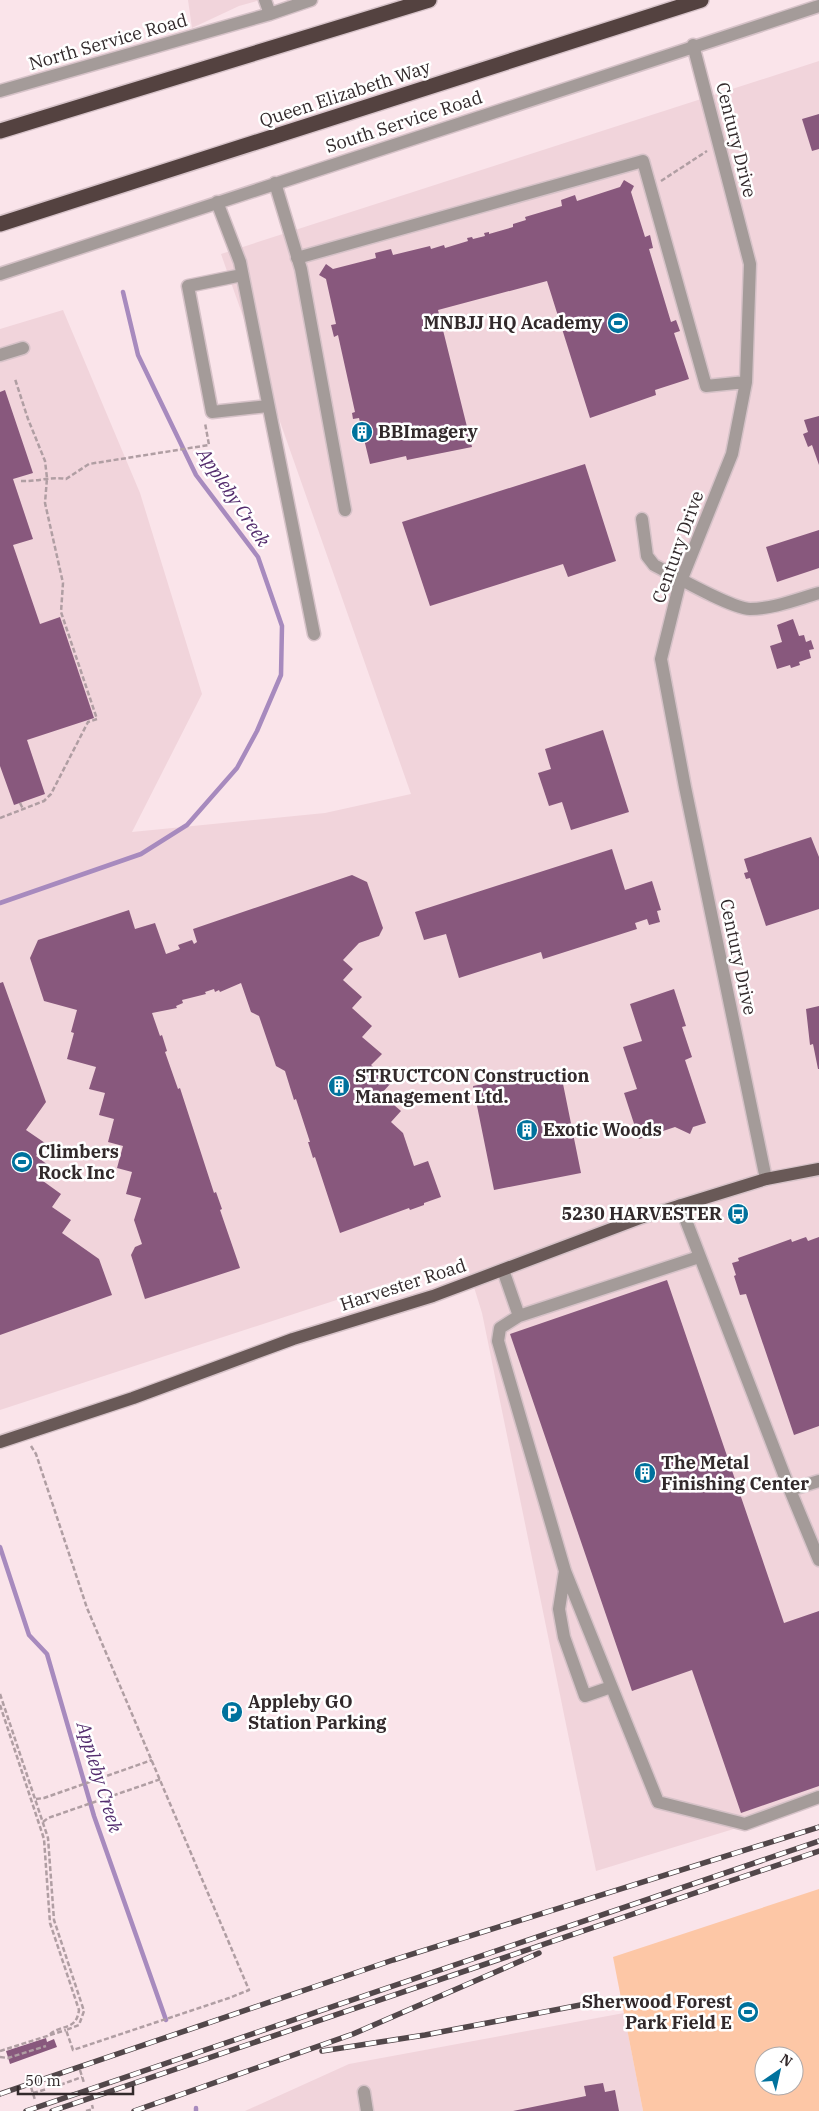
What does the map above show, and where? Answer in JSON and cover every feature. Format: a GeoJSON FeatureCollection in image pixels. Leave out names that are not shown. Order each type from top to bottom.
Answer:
{"type":"FeatureCollection","features":[{"type":"Feature","properties":{"kind":"highway"},"geometry":{"type":"LineString","coordinates":[[0,131],[429,0]]}},
{"type":"Feature","properties":{"kind":"highway","name":"Queen Elizabeth Way"},"geometry":{"type":"LineString","coordinates":[[0,224],[701,0]]}},
{"type":"Feature","properties":{"kind":"main road","name":"Harvester Road"},"geometry":{"type":"LineString","coordinates":[[0,1442],[133,1398],[292,1339],[433,1296],[641,1217],[766,1179],[819,1169]]}},
{"type":"Feature","properties":{"kind":"street"},"geometry":{"type":"LineString","coordinates":[[265,0],[270,14]]}},
{"type":"Feature","properties":{"kind":"street","name":"North Service Road"},"geometry":{"type":"LineString","coordinates":[[0,91],[270,14],[311,0]]}},
{"type":"Feature","properties":{"kind":"street","name":"South Service Road"},"geometry":{"type":"LineString","coordinates":[[0,274],[693,45],[819,6]]}},
{"type":"Feature","properties":{"kind":"street","name":"Century Drive"},"geometry":{"type":"LineString","coordinates":[[693,45],[750,264],[746,382],[732,454],[682,579],[661,658],[685,787],[766,1179]]}},
{"type":"Feature","properties":{"kind":"street"},"geometry":{"type":"LineString","coordinates":[[297,258],[643,161],[706,386],[746,382]]}},
{"type":"Feature","properties":{"kind":"street"},"geometry":{"type":"LineString","coordinates":[[275,183],[297,258],[346,510]]}},
{"type":"Feature","properties":{"kind":"street"},"geometry":{"type":"LineString","coordinates":[[218,202],[240,262],[314,634]]}},
{"type":"Feature","properties":{"kind":"street"},"geometry":{"type":"LineString","coordinates":[[242,275],[188,286],[212,412],[268,406]]}},
{"type":"Feature","properties":{"kind":"street"},"geometry":{"type":"LineString","coordinates":[[0,355],[23,348]]}},
{"type":"Feature","properties":{"kind":"street"},"geometry":{"type":"LineString","coordinates":[[642,519],[647,556],[654,565],[734,604],[750,609],[771,606],[819,593]]}},
{"type":"Feature","properties":{"kind":"street"},"geometry":{"type":"LineString","coordinates":[[680,1205],[819,1560]]}},
{"type":"Feature","properties":{"kind":"street"},"geometry":{"type":"LineString","coordinates":[[699,1257],[519,1316],[500,1328],[498,1341],[565,1571],[658,1802],[745,1824],[819,1797]]}},
{"type":"Feature","properties":{"kind":"street"},"geometry":{"type":"LineString","coordinates":[[503,1270],[519,1316]]}},
{"type":"Feature","properties":{"kind":"street"},"geometry":{"type":"LineString","coordinates":[[790,1490],[819,1481]]}},
{"type":"Feature","properties":{"kind":"street"},"geometry":{"type":"LineString","coordinates":[[565,1571],[559,1609],[564,1637],[585,1696],[611,1687]]}},
{"type":"Feature","properties":{"kind":"street"},"geometry":{"type":"LineString","coordinates":[[364,2092],[367,2111]]}},
{"type":"Feature","properties":{"kind":"path"},"geometry":{"type":"LineString","coordinates":[[651,188],[718,143]]}},
{"type":"Feature","properties":{"kind":"path"},"geometry":{"type":"LineString","coordinates":[[0,818],[44,801],[51,794],[88,722],[97,719],[61,612],[63,583],[45,503],[47,478],[45,461],[28,419],[15,379]]}},
{"type":"Feature","properties":{"kind":"path"},"geometry":{"type":"LineString","coordinates":[[21,481],[36,482],[54,477],[66,479],[89,464],[209,445],[203,416]]}},
{"type":"Feature","properties":{"kind":"path"},"geometry":{"type":"LineString","coordinates":[[20,803],[23,809]]}},
{"type":"Feature","properties":{"kind":"path"},"geometry":{"type":"LineString","coordinates":[[21,1435],[36,1454],[87,1608],[249,1990],[73,2050],[66,2030]]}},
{"type":"Feature","properties":{"kind":"path"},"geometry":{"type":"LineString","coordinates":[[0,1694],[48,1838],[54,1920],[84,2011],[79,2025],[0,2051]]}},
{"type":"Feature","properties":{"kind":"path"},"geometry":{"type":"LineString","coordinates":[[0,1705],[44,1839],[50,1923],[79,2010],[78,2018],[71,2026],[53,2031],[48,2036]]}},
{"type":"Feature","properties":{"kind":"path"},"geometry":{"type":"LineString","coordinates":[[35,1799],[152,1760]]}},
{"type":"Feature","properties":{"kind":"path"},"geometry":{"type":"LineString","coordinates":[[43,1822],[48,1818],[160,1779]]}},
{"type":"Feature","properties":{"kind":"path"},"geometry":{"type":"LineString","coordinates":[[0,2057],[8,2058],[46,2046]]}},
{"type":"Feature","properties":{"kind":"path"},"geometry":{"type":"LineString","coordinates":[[80,2070],[84,2083]]}},
{"type":"Feature","properties":{"kind":"path"},"geometry":{"type":"LineString","coordinates":[[60,2085],[82,2077]]}},
{"type":"Feature","properties":{"kind":"path"},"geometry":{"type":"LineString","coordinates":[[31,2087],[35,2100]]}},
{"type":"Feature","properties":{"kind":"path"},"geometry":{"type":"LineString","coordinates":[[33,2093],[47,2089]]}},
{"type":"Feature","properties":{"kind":"path"},"geometry":{"type":"LineString","coordinates":[[86,2111],[93,2109],[92,2105]]}},
{"type":"Feature","properties":{"kind":"shaded area"},"geometry":{"type":"Polygon","coordinates":[[[188,0],[260,0],[239,6],[192,28],[188,0]]]}},
{"type":"Feature","properties":{"kind":"shaded area"},"geometry":{"type":"Polygon","coordinates":[[[819,61],[819,1803],[596,1871],[482,1313],[465,1258],[0,1410],[0,329],[63,310],[140,493],[202,694],[132,832],[325,813],[411,794],[221,254],[819,61]]]}},
{"type":"Feature","properties":{"kind":"shaded area"},"geometry":{"type":"Polygon","coordinates":[[[819,1889],[819,2111],[643,2111],[613,1957],[819,1889]]]}},
{"type":"Feature","properties":{"kind":"shaded area"},"geometry":{"type":"Polygon","coordinates":[[[624,2013],[643,2111],[245,2111],[349,2064],[624,2013]]]}},
{"type":"Feature","properties":{"kind":"building"},"geometry":{"type":"Polygon","coordinates":[[[819,114],[819,149],[812,151],[802,119],[819,114]]]}},
{"type":"Feature","properties":{"kind":"building","name":"MNBJJ HQ Academy"},"geometry":{"type":"Polygon","coordinates":[[[624,180],[634,186],[631,192],[645,237],[650,235],[653,248],[649,249],[671,322],[676,320],[680,331],[674,333],[689,379],[655,390],[656,395],[590,418],[547,281],[438,310],[472,447],[407,460],[406,456],[370,464],[363,435],[360,435],[359,430],[362,430],[359,418],[353,419],[352,413],[355,412],[338,335],[334,337],[331,325],[336,324],[326,279],[319,275],[326,264],[333,269],[376,258],[375,253],[391,249],[393,255],[430,246],[431,249],[444,245],[445,248],[468,241],[467,238],[472,237],[473,239],[485,236],[484,233],[489,232],[489,234],[513,227],[513,224],[526,220],[525,217],[562,206],[561,200],[575,195],[577,201],[620,187],[624,180]]]}},
{"type":"Feature","properties":{"kind":"building"},"geometry":{"type":"Polygon","coordinates":[[[5,390],[33,473],[13,479],[33,539],[13,545],[40,624],[60,617],[94,718],[27,740],[45,794],[14,805],[0,766],[0,392],[5,390]]]}},
{"type":"Feature","properties":{"kind":"building"},"geometry":{"type":"Polygon","coordinates":[[[819,416],[819,465],[812,445],[808,447],[803,434],[808,432],[804,420],[819,416]]]}},
{"type":"Feature","properties":{"kind":"building"},"geometry":{"type":"Polygon","coordinates":[[[585,464],[616,561],[568,577],[563,564],[430,606],[402,522],[585,464]]]}},
{"type":"Feature","properties":{"kind":"building"},"geometry":{"type":"Polygon","coordinates":[[[819,530],[819,568],[777,582],[766,547],[819,530]]]}},
{"type":"Feature","properties":{"kind":"building"},"geometry":{"type":"Polygon","coordinates":[[[793,619],[799,636],[804,635],[806,642],[811,640],[814,649],[809,650],[811,658],[799,662],[800,665],[791,668],[790,665],[777,669],[770,646],[782,642],[777,625],[793,619]]]}},
{"type":"Feature","properties":{"kind":"building"},"geometry":{"type":"Polygon","coordinates":[[[603,730],[629,812],[571,830],[562,802],[549,806],[538,773],[551,769],[545,749],[603,730]]]}},
{"type":"Feature","properties":{"kind":"building"},"geometry":{"type":"Polygon","coordinates":[[[811,837],[819,857],[819,909],[766,926],[750,878],[746,879],[744,873],[748,872],[744,859],[811,837]]]}},
{"type":"Feature","properties":{"kind":"building"},"geometry":{"type":"Polygon","coordinates":[[[612,849],[625,890],[652,881],[661,910],[657,911],[660,922],[649,925],[647,919],[635,923],[637,929],[543,959],[541,952],[459,978],[446,934],[424,940],[415,912],[612,849]]]}},
{"type":"Feature","properties":{"kind":"building","name":"STRUCTCON Construction Management Ltd."},"geometry":{"type":"Polygon","coordinates":[[[352,875],[367,882],[383,928],[379,936],[359,943],[343,960],[353,969],[343,980],[362,997],[352,1008],[372,1026],[362,1037],[382,1054],[371,1065],[391,1083],[381,1094],[401,1111],[391,1122],[403,1133],[414,1166],[428,1161],[441,1197],[410,1210],[409,1208],[340,1233],[285,1071],[276,1066],[259,1016],[251,1012],[241,983],[220,992],[219,990],[215,992],[214,989],[205,992],[206,994],[182,1000],[183,1003],[176,1006],[177,1008],[152,1013],[160,1036],[162,1035],[167,1051],[165,1052],[178,1089],[180,1088],[214,1193],[216,1192],[222,1209],[220,1210],[240,1268],[145,1299],[131,1255],[135,1247],[142,1244],[134,1220],[141,1198],[126,1194],[132,1172],[117,1168],[123,1146],[108,1142],[114,1119],[99,1115],[105,1093],[89,1089],[96,1067],[67,1059],[74,1033],[71,1032],[77,1010],[44,1001],[30,958],[38,940],[129,910],[135,929],[155,923],[166,954],[180,949],[178,945],[192,940],[194,944],[197,942],[193,929],[352,875]]]}},
{"type":"Feature","properties":{"kind":"building","name":"Climbers Rock Inc"},"geometry":{"type":"Polygon","coordinates":[[[3,982],[46,1102],[26,1130],[45,1143],[36,1156],[52,1168],[43,1181],[61,1194],[52,1207],[71,1220],[62,1233],[99,1259],[112,1295],[0,1335],[0,983],[3,982]]]}},
{"type":"Feature","properties":{"kind":"building"},"geometry":{"type":"Polygon","coordinates":[[[674,989],[686,1026],[682,1027],[692,1057],[685,1060],[706,1123],[693,1127],[690,1134],[675,1127],[639,1139],[624,1093],[637,1089],[623,1047],[642,1041],[630,1004],[674,989]]]}},
{"type":"Feature","properties":{"kind":"building"},"geometry":{"type":"Polygon","coordinates":[[[819,1006],[818,1069],[813,1044],[810,1045],[806,1009],[819,1006]]]}},
{"type":"Feature","properties":{"kind":"building","name":"Exotic Woods"},"geometry":{"type":"Polygon","coordinates":[[[560,1069],[581,1173],[494,1190],[473,1086],[560,1069]]]}},
{"type":"Feature","properties":{"kind":"building"},"geometry":{"type":"Polygon","coordinates":[[[806,1237],[808,1241],[819,1237],[819,1426],[794,1435],[746,1294],[740,1295],[732,1263],[739,1261],[738,1258],[791,1239],[792,1242],[806,1237]]]}},
{"type":"Feature","properties":{"kind":"building","name":"The Metal Finishing Center"},"geometry":{"type":"Polygon","coordinates":[[[667,1280],[784,1623],[819,1611],[819,1786],[741,1813],[692,1670],[632,1691],[510,1334],[667,1280]]]}},
{"type":"Feature","properties":{"kind":"building"},"geometry":{"type":"Polygon","coordinates":[[[46,2038],[47,2042],[54,2039],[57,2047],[10,2064],[6,2051],[46,2038]]]}},
{"type":"Feature","properties":{"kind":"building"},"geometry":{"type":"Polygon","coordinates":[[[603,2083],[605,2092],[615,2090],[619,2111],[513,2111],[586,2096],[584,2086],[603,2083]]]}},
{"type":"Feature","properties":{"kind":"waterway","name":"Appleby Creek"},"geometry":{"type":"LineString","coordinates":[[0,903],[141,854],[187,825],[237,768],[257,731],[281,675],[282,626],[258,557],[196,475],[138,355],[123,292]]}},
{"type":"Feature","properties":{"kind":"waterway","name":"Appleby Creek"},"geometry":{"type":"LineString","coordinates":[[0,1547],[29,1635],[47,1654],[94,1816],[166,2020]]}},
{"type":"Feature","properties":{"kind":"railway"},"geometry":{"type":"LineString","coordinates":[[0,2094],[393,1960],[819,1827]]}},
{"type":"Feature","properties":{"kind":"railway"},"geometry":{"type":"LineString","coordinates":[[26,2111],[819,1841]]}},
{"type":"Feature","properties":{"kind":"railway"},"geometry":{"type":"LineString","coordinates":[[52,2111],[819,1851]]}},
{"type":"Feature","properties":{"kind":"railway"},"geometry":{"type":"LineString","coordinates":[[134,2111],[353,2034],[539,1953]]}},
{"type":"Feature","properties":{"kind":"railway"},"geometry":{"type":"LineString","coordinates":[[322,2051],[425,2035],[601,2001]]}},
{"type":"Feature","properties":{"kind":"place","name":"MNBJJ HQ Academy"},"geometry":{"type":"Point","coordinates":[618,323]}},
{"type":"Feature","properties":{"kind":"place","name":"BBImagery"},"geometry":{"type":"Point","coordinates":[362,432]}},
{"type":"Feature","properties":{"kind":"place","name":"STRUCTCON Construction Management Ltd."},"geometry":{"type":"Point","coordinates":[339,1086]}},
{"type":"Feature","properties":{"kind":"place","name":"Exotic Woods"},"geometry":{"type":"Point","coordinates":[527,1130]}},
{"type":"Feature","properties":{"kind":"place","name":"Climbers Rock Inc"},"geometry":{"type":"Point","coordinates":[22,1162]}},
{"type":"Feature","properties":{"kind":"place","name":"5230 HARVESTER"},"geometry":{"type":"Point","coordinates":[738,1214]}},
{"type":"Feature","properties":{"kind":"place","name":"The Metal Finishing Center"},"geometry":{"type":"Point","coordinates":[645,1473]}},
{"type":"Feature","properties":{"kind":"place","name":"Appleby GO Station Parking"},"geometry":{"type":"Point","coordinates":[232,1712]}},
{"type":"Feature","properties":{"kind":"place","name":"Sherwood Forest Park Field E"},"geometry":{"type":"Point","coordinates":[748,2012]}}]}
